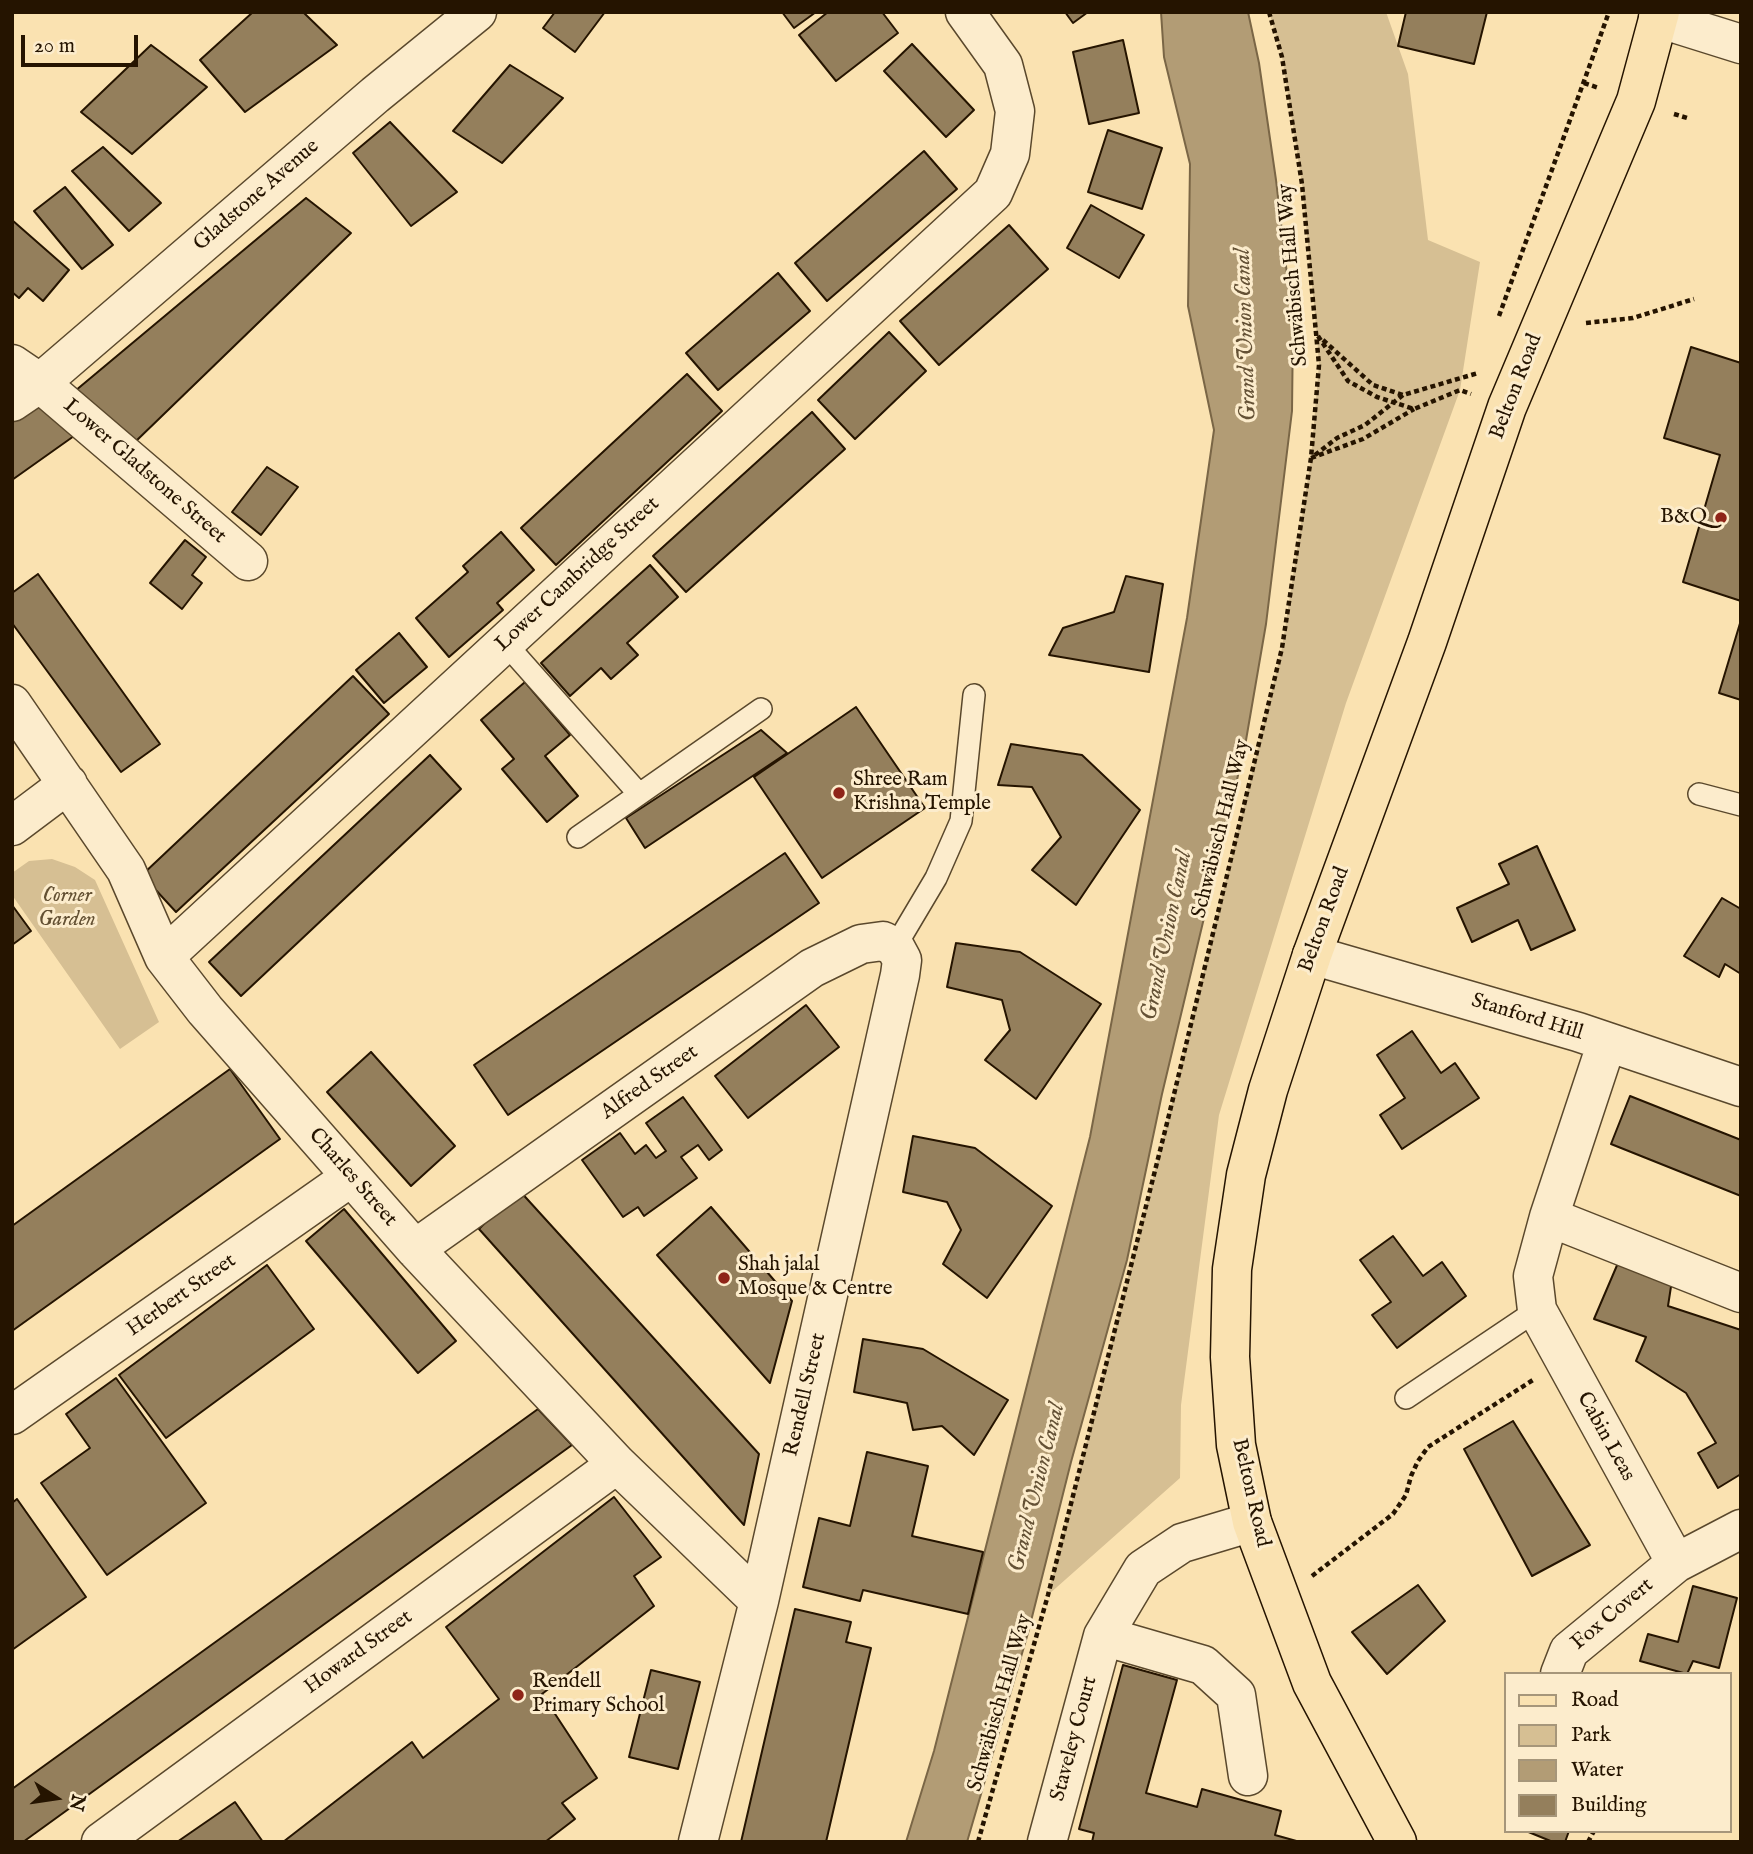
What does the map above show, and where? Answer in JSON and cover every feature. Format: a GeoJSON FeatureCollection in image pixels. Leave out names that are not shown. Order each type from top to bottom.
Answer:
{"type":"FeatureCollection","features":[{"type":"Feature","properties":{"kind":"main road","name":"Belton Road"},"geometry":{"type":"LineString","coordinates":[[1397,1842],[1312,1683],[1252,1522],[1236,1445],[1230,1357],[1232,1269],[1246,1175],[1268,1090],[1312,955],[1427,642],[1507,407],[1636,100],[1659,15]]}},
{"type":"Feature","properties":{"kind":"street","name":"Gladstone Avenue"},"geometry":{"type":"LineString","coordinates":[[22,383],[477,12]]}},
{"type":"Feature","properties":{"kind":"street","name":"Lower Cambridge Street"},"geometry":{"type":"LineString","coordinates":[[163,957],[993,193],[1010,154],[1015,111],[1003,65],[965,12]]}},
{"type":"Feature","properties":{"kind":"street"},"geometry":{"type":"LineString","coordinates":[[1659,15],[1741,44]]}},
{"type":"Feature","properties":{"kind":"street","name":"Lower Gladstone Street"},"geometry":{"type":"LineString","coordinates":[[22,383],[248,561]]}},
{"type":"Feature","properties":{"kind":"street","name":"Charles Street"},"geometry":{"type":"LineString","coordinates":[[12,704],[126,870],[163,957],[205,1010],[415,1249],[617,1464],[759,1601]]}},
{"type":"Feature","properties":{"kind":"street"},"geometry":{"type":"LineString","coordinates":[[12,826],[68,784]]}},
{"type":"Feature","properties":{"kind":"street","name":"Alfred Street"},"geometry":{"type":"LineString","coordinates":[[415,1249],[812,968],[861,944],[883,941],[895,947]]}},
{"type":"Feature","properties":{"kind":"street","name":"Rendell Street"},"geometry":{"type":"LineString","coordinates":[[698,1842],[759,1601],[900,975],[902,960],[895,947]]}},
{"type":"Feature","properties":{"kind":"street","name":"Stanford Hill"},"geometry":{"type":"LineString","coordinates":[[1312,955],[1607,1042],[1741,1087]]}},
{"type":"Feature","properties":{"kind":"street","name":"Cabin Leas"},"geometry":{"type":"LineString","coordinates":[[1607,1042],[1549,1217],[1533,1276],[1537,1310],[1676,1563]]}},
{"type":"Feature","properties":{"kind":"street","name":"Herbert Street"},"geometry":{"type":"LineString","coordinates":[[12,1415],[351,1177]]}},
{"type":"Feature","properties":{"kind":"street"},"geometry":{"type":"LineString","coordinates":[[1549,1217],[1741,1293]]}},
{"type":"Feature","properties":{"kind":"street","name":"Howard Street"},"geometry":{"type":"LineString","coordinates":[[101,1842],[617,1464]]}},
{"type":"Feature","properties":{"kind":"street","name":"Staveley Court"},"geometry":{"type":"LineString","coordinates":[[1047,1842],[1103,1636],[1143,1569],[1182,1543],[1252,1522]]}},
{"type":"Feature","properties":{"kind":"street","name":"Fox Covert"},"geometry":{"type":"LineString","coordinates":[[1561,1672],[1569,1651],[1676,1563],[1741,1529]]}},
{"type":"Feature","properties":{"kind":"street"},"geometry":{"type":"LineString","coordinates":[[1103,1636],[1203,1665],[1236,1695],[1248,1776]]}},
{"type":"Feature","properties":{"kind":"lane"},"geometry":{"type":"LineString","coordinates":[[505,643],[639,794]]}},
{"type":"Feature","properties":{"kind":"lane"},"geometry":{"type":"LineString","coordinates":[[895,947],[936,878],[961,821],[974,695]]}},
{"type":"Feature","properties":{"kind":"lane"},"geometry":{"type":"LineString","coordinates":[[578,837],[761,709]]}},
{"type":"Feature","properties":{"kind":"lane"},"geometry":{"type":"LineString","coordinates":[[1699,794],[1741,805]]}},
{"type":"Feature","properties":{"kind":"lane"},"geometry":{"type":"LineString","coordinates":[[1406,1398],[1537,1310]]}},
{"type":"Feature","properties":{"kind":"path","name":"Schwäbisch Hall Way"},"geometry":{"type":"LineString","coordinates":[[978,1842],[1048,1595],[1279,662],[1311,457],[1319,365],[1302,184],[1282,57],[1269,12]]}},
{"type":"Feature","properties":{"kind":"path"},"geometry":{"type":"LineString","coordinates":[[1584,83],[1609,12]]}},
{"type":"Feature","properties":{"kind":"path"},"geometry":{"type":"LineString","coordinates":[[1508,293],[1582,323],[1633,318],[1694,299]]}},
{"type":"Feature","properties":{"kind":"path"},"geometry":{"type":"LineString","coordinates":[[1317,335],[1373,385],[1403,395]]}},
{"type":"Feature","properties":{"kind":"path"},"geometry":{"type":"LineString","coordinates":[[1317,335],[1348,381],[1377,397],[1414,409]]}},
{"type":"Feature","properties":{"kind":"path"},"geometry":{"type":"LineString","coordinates":[[1311,457],[1338,438],[1365,425],[1403,395],[1479,373]]}},
{"type":"Feature","properties":{"kind":"path"},"geometry":{"type":"LineString","coordinates":[[1311,457],[1363,439],[1414,409],[1460,390],[1507,407]]}},
{"type":"Feature","properties":{"kind":"path"},"geometry":{"type":"LineString","coordinates":[[1280,1601],[1393,1514],[1406,1495],[1411,1476],[1428,1447],[1563,1360]]}},
{"type":"Feature","properties":{"kind":"green space"},"geometry":{"type":"Polygon","coordinates":[[[1269,12],[1386,12],[1408,74],[1428,240],[1480,262],[1460,390],[1346,703],[1219,1115],[1181,1405],[1180,1478],[1048,1595],[1169,1115],[1282,648],[1311,458],[1319,365],[1317,336],[1302,184],[1282,57],[1269,12]]]}},
{"type":"Feature","properties":{"kind":"green space","name":"Corner Garden"},"geometry":{"type":"Polygon","coordinates":[[[52,859],[75,867],[95,880],[159,1022],[120,1049],[12,895],[12,873],[29,861],[52,859]]]}},
{"type":"Feature","properties":{"kind":"water","name":"Grand Union Canal"},"geometry":{"type":"Polygon","coordinates":[[[1161,12],[1248,12],[1259,63],[1293,326],[1292,411],[1266,624],[1245,746],[1162,1094],[1127,1260],[1071,1462],[1028,1633],[967,1842],[906,1842],[934,1751],[1090,1137],[1187,618],[1214,430],[1188,306],[1190,164],[1164,57],[1161,12]]]}},
{"type":"Feature","properties":{"kind":"building"},"geometry":{"type":"Polygon","coordinates":[[[253,12],[303,12],[337,45],[245,112],[200,60],[253,12]]]}},
{"type":"Feature","properties":{"kind":"building"},"geometry":{"type":"Polygon","coordinates":[[[555,12],[605,12],[575,52],[543,28],[555,12]]]}},
{"type":"Feature","properties":{"kind":"building"},"geometry":{"type":"Polygon","coordinates":[[[782,12],[816,12],[794,28],[782,12]]]}},
{"type":"Feature","properties":{"kind":"building"},"geometry":{"type":"Polygon","coordinates":[[[828,12],[882,12],[898,33],[836,81],[799,35],[828,12]]]}},
{"type":"Feature","properties":{"kind":"building"},"geometry":{"type":"Polygon","coordinates":[[[1065,12],[1088,12],[1073,23],[1065,12]]]}},
{"type":"Feature","properties":{"kind":"building"},"geometry":{"type":"Polygon","coordinates":[[[1406,12],[1487,12],[1474,64],[1398,46],[1406,12]]]}},
{"type":"Feature","properties":{"kind":"building"},"geometry":{"type":"Polygon","coordinates":[[[1123,40],[1139,113],[1089,124],[1073,52],[1123,40]]]}},
{"type":"Feature","properties":{"kind":"building"},"geometry":{"type":"Polygon","coordinates":[[[912,44],[974,110],[946,137],[884,71],[912,44]]]}},
{"type":"Feature","properties":{"kind":"building"},"geometry":{"type":"Polygon","coordinates":[[[151,45],[207,87],[132,154],[81,112],[151,45]]]}},
{"type":"Feature","properties":{"kind":"building"},"geometry":{"type":"Polygon","coordinates":[[[510,65],[563,98],[502,163],[453,131],[510,65]]]}},
{"type":"Feature","properties":{"kind":"building"},"geometry":{"type":"Polygon","coordinates":[[[390,122],[457,192],[411,226],[353,153],[390,122]]]}},
{"type":"Feature","properties":{"kind":"building"},"geometry":{"type":"Polygon","coordinates":[[[1108,130],[1162,148],[1142,209],[1088,192],[1108,130]]]}},
{"type":"Feature","properties":{"kind":"building"},"geometry":{"type":"Polygon","coordinates":[[[103,147],[161,203],[129,231],[72,171],[103,147]]]}},
{"type":"Feature","properties":{"kind":"building"},"geometry":{"type":"Polygon","coordinates":[[[924,151],[957,189],[827,301],[795,263],[924,151]]]}},
{"type":"Feature","properties":{"kind":"building"},"geometry":{"type":"Polygon","coordinates":[[[65,187],[113,245],[82,269],[34,211],[65,187]]]}},
{"type":"Feature","properties":{"kind":"building"},"geometry":{"type":"Polygon","coordinates":[[[306,198],[351,233],[134,443],[75,391],[306,198]]]}},
{"type":"Feature","properties":{"kind":"building"},"geometry":{"type":"Polygon","coordinates":[[[1091,205],[1144,235],[1119,278],[1067,248],[1091,205]]]}},
{"type":"Feature","properties":{"kind":"building"},"geometry":{"type":"Polygon","coordinates":[[[12,220],[69,270],[43,301],[28,288],[19,298],[12,292],[12,220]]]}},
{"type":"Feature","properties":{"kind":"building"},"geometry":{"type":"Polygon","coordinates":[[[1009,225],[1048,269],[939,365],[900,321],[1009,225]]]}},
{"type":"Feature","properties":{"kind":"building"},"geometry":{"type":"Polygon","coordinates":[[[778,273],[810,311],[718,390],[686,353],[778,273]]]}},
{"type":"Feature","properties":{"kind":"building"},"geometry":{"type":"Polygon","coordinates":[[[889,332],[926,371],[855,439],[818,400],[889,332]]]}},
{"type":"Feature","properties":{"kind":"building","name":"B&Q"},"geometry":{"type":"Polygon","coordinates":[[[1691,347],[1741,363],[1741,601],[1683,582],[1720,455],[1664,438],[1691,347]]]}},
{"type":"Feature","properties":{"kind":"building"},"geometry":{"type":"Polygon","coordinates":[[[687,374],[722,411],[556,565],[521,528],[687,374]]]}},
{"type":"Feature","properties":{"kind":"building"},"geometry":{"type":"Polygon","coordinates":[[[43,394],[74,436],[12,480],[12,416],[43,394]]]}},
{"type":"Feature","properties":{"kind":"building"},"geometry":{"type":"Polygon","coordinates":[[[812,412],[845,449],[686,592],[653,556],[812,412]]]}},
{"type":"Feature","properties":{"kind":"building"},"geometry":{"type":"Polygon","coordinates":[[[267,467],[298,487],[261,535],[232,512],[267,467]]]}},
{"type":"Feature","properties":{"kind":"building"},"geometry":{"type":"Polygon","coordinates":[[[501,532],[534,570],[497,603],[503,610],[449,657],[416,618],[468,572],[463,566],[501,532]]]}},
{"type":"Feature","properties":{"kind":"building"},"geometry":{"type":"Polygon","coordinates":[[[185,540],[206,557],[192,575],[202,583],[182,609],[150,583],[185,540]]]}},
{"type":"Feature","properties":{"kind":"building"},"geometry":{"type":"Polygon","coordinates":[[[650,565],[678,597],[627,643],[638,655],[611,679],[601,668],[570,696],[541,663],[650,565]]]}},
{"type":"Feature","properties":{"kind":"building"},"geometry":{"type":"Polygon","coordinates":[[[38,574],[160,744],[121,772],[12,623],[12,593],[38,574]]]}},
{"type":"Feature","properties":{"kind":"building"},"geometry":{"type":"Polygon","coordinates":[[[1126,576],[1163,584],[1149,672],[1049,655],[1063,628],[1114,612],[1126,576]]]}},
{"type":"Feature","properties":{"kind":"building"},"geometry":{"type":"Polygon","coordinates":[[[1741,620],[1741,700],[1719,693],[1741,620]]]}},
{"type":"Feature","properties":{"kind":"building"},"geometry":{"type":"Polygon","coordinates":[[[399,633],[427,667],[384,703],[356,670],[399,633]]]}},
{"type":"Feature","properties":{"kind":"building"},"geometry":{"type":"Polygon","coordinates":[[[353,676],[389,714],[176,912],[142,875],[353,676]]]}},
{"type":"Feature","properties":{"kind":"building"},"geometry":{"type":"Polygon","coordinates":[[[525,682],[570,735],[545,756],[578,796],[547,822],[502,769],[514,759],[481,720],[525,682]]]}},
{"type":"Feature","properties":{"kind":"building","name":"Shree Ram Krishna Temple"},"geometry":{"type":"Polygon","coordinates":[[[856,707],[925,808],[822,878],[754,777],[856,707]]]}},
{"type":"Feature","properties":{"kind":"building"},"geometry":{"type":"Polygon","coordinates":[[[761,730],[787,753],[645,848],[626,818],[761,730]]]}},
{"type":"Feature","properties":{"kind":"building"},"geometry":{"type":"Polygon","coordinates":[[[1011,744],[1082,755],[1140,810],[1076,905],[1032,870],[1061,837],[1032,787],[998,785],[1011,744]]]}},
{"type":"Feature","properties":{"kind":"building"},"geometry":{"type":"Polygon","coordinates":[[[430,755],[461,789],[241,996],[209,962],[430,755]]]}},
{"type":"Feature","properties":{"kind":"building"},"geometry":{"type":"Polygon","coordinates":[[[1537,846],[1575,930],[1531,950],[1518,920],[1472,942],[1457,908],[1509,884],[1499,864],[1537,846]]]}},
{"type":"Feature","properties":{"kind":"building"},"geometry":{"type":"Polygon","coordinates":[[[785,853],[819,903],[508,1115],[474,1065],[785,853]]]}},
{"type":"Feature","properties":{"kind":"building"},"geometry":{"type":"Polygon","coordinates":[[[1722,898],[1741,909],[1741,974],[1725,964],[1719,977],[1684,956],[1722,898]]]}},
{"type":"Feature","properties":{"kind":"building"},"geometry":{"type":"Polygon","coordinates":[[[12,905],[31,931],[12,945],[12,905]]]}},
{"type":"Feature","properties":{"kind":"building"},"geometry":{"type":"Polygon","coordinates":[[[956,943],[1020,952],[1101,1004],[1036,1099],[985,1060],[1010,1030],[1002,1000],[947,987],[956,943]]]}},
{"type":"Feature","properties":{"kind":"building"},"geometry":{"type":"Polygon","coordinates":[[[806,1005],[839,1047],[748,1118],[715,1076],[806,1005]]]}},
{"type":"Feature","properties":{"kind":"building"},"geometry":{"type":"Polygon","coordinates":[[[1412,1031],[1441,1073],[1455,1063],[1479,1098],[1402,1149],[1380,1115],[1405,1098],[1377,1055],[1412,1031]]]}},
{"type":"Feature","properties":{"kind":"building"},"geometry":{"type":"Polygon","coordinates":[[[371,1052],[455,1146],[411,1186],[327,1092],[371,1052]]]}},
{"type":"Feature","properties":{"kind":"building"},"geometry":{"type":"Polygon","coordinates":[[[230,1069],[280,1139],[12,1331],[12,1226],[230,1069]]]}},
{"type":"Feature","properties":{"kind":"building"},"geometry":{"type":"Polygon","coordinates":[[[1630,1096],[1741,1140],[1741,1196],[1611,1144],[1630,1096]]]}},
{"type":"Feature","properties":{"kind":"building"},"geometry":{"type":"Polygon","coordinates":[[[683,1097],[722,1150],[709,1160],[698,1145],[681,1157],[697,1178],[644,1216],[638,1207],[623,1217],[582,1160],[620,1133],[635,1154],[646,1145],[656,1158],[666,1151],[646,1123],[683,1097]]]}},
{"type":"Feature","properties":{"kind":"building"},"geometry":{"type":"Polygon","coordinates":[[[913,1136],[975,1148],[1052,1206],[987,1298],[943,1264],[961,1230],[947,1202],[903,1192],[913,1136]]]}},
{"type":"Feature","properties":{"kind":"building"},"geometry":{"type":"Polygon","coordinates":[[[518,1189],[759,1454],[744,1525],[479,1229],[518,1189]]]}},
{"type":"Feature","properties":{"kind":"building","name":"Shah jalal Mosque & Centre"},"geometry":{"type":"Polygon","coordinates":[[[711,1207],[792,1301],[770,1383],[657,1255],[711,1207]]]}},
{"type":"Feature","properties":{"kind":"building"},"geometry":{"type":"Polygon","coordinates":[[[344,1209],[456,1341],[418,1373],[306,1241],[344,1209]]]}},
{"type":"Feature","properties":{"kind":"building"},"geometry":{"type":"Polygon","coordinates":[[[1393,1236],[1423,1276],[1442,1262],[1466,1296],[1397,1348],[1372,1315],[1391,1302],[1360,1260],[1393,1236]]]}},
{"type":"Feature","properties":{"kind":"building"},"geometry":{"type":"Polygon","coordinates":[[[1618,1263],[1672,1280],[1668,1306],[1741,1330],[1741,1474],[1718,1488],[1698,1453],[1716,1443],[1686,1393],[1636,1361],[1646,1337],[1594,1319],[1618,1263]]]}},
{"type":"Feature","properties":{"kind":"building"},"geometry":{"type":"Polygon","coordinates":[[[267,1265],[314,1329],[166,1438],[119,1375],[267,1265]]]}},
{"type":"Feature","properties":{"kind":"building"},"geometry":{"type":"Polygon","coordinates":[[[863,1339],[923,1349],[1008,1400],[974,1455],[942,1426],[913,1430],[907,1403],[854,1392],[863,1339]]]}},
{"type":"Feature","properties":{"kind":"building"},"geometry":{"type":"Polygon","coordinates":[[[116,1378],[206,1503],[107,1575],[41,1483],[90,1448],[66,1414],[116,1378]]]}},
{"type":"Feature","properties":{"kind":"building"},"geometry":{"type":"Polygon","coordinates":[[[538,1409],[572,1445],[23,1842],[12,1842],[12,1789],[538,1409]]]}},
{"type":"Feature","properties":{"kind":"building"},"geometry":{"type":"Polygon","coordinates":[[[1513,1421],[1590,1545],[1532,1576],[1464,1449],[1513,1421]]]}},
{"type":"Feature","properties":{"kind":"building"},"geometry":{"type":"Polygon","coordinates":[[[867,1452],[928,1466],[912,1536],[983,1552],[968,1614],[863,1590],[860,1601],[803,1587],[819,1518],[850,1526],[867,1452]]]}},
{"type":"Feature","properties":{"kind":"building"},"geometry":{"type":"Polygon","coordinates":[[[614,1497],[661,1557],[634,1576],[654,1606],[542,1694],[597,1778],[562,1803],[575,1819],[545,1842],[283,1842],[412,1742],[423,1758],[499,1699],[446,1627],[614,1497]]]}},
{"type":"Feature","properties":{"kind":"building"},"geometry":{"type":"Polygon","coordinates":[[[17,1499],[86,1597],[12,1650],[12,1503],[17,1499]]]}},
{"type":"Feature","properties":{"kind":"building"},"geometry":{"type":"Polygon","coordinates":[[[1418,1585],[1445,1621],[1387,1674],[1352,1632],[1418,1585]]]}},
{"type":"Feature","properties":{"kind":"building"},"geometry":{"type":"Polygon","coordinates":[[[1693,1586],[1737,1598],[1719,1668],[1693,1661],[1688,1672],[1680,1672],[1640,1661],[1648,1634],[1678,1642],[1693,1586]]]}},
{"type":"Feature","properties":{"kind":"building"},"geometry":{"type":"Polygon","coordinates":[[[795,1609],[851,1622],[846,1642],[871,1648],[826,1842],[741,1842],[795,1609]]]}},
{"type":"Feature","properties":{"kind":"building"},"geometry":{"type":"Polygon","coordinates":[[[1123,1665],[1177,1680],[1146,1793],[1197,1807],[1202,1789],[1281,1811],[1275,1835],[1300,1842],[1092,1842],[1094,1833],[1079,1829],[1123,1665]]]}},
{"type":"Feature","properties":{"kind":"building"},"geometry":{"type":"Polygon","coordinates":[[[651,1670],[700,1682],[678,1769],[629,1757],[651,1670]]]}},
{"type":"Feature","properties":{"kind":"building"},"geometry":{"type":"Polygon","coordinates":[[[235,1802],[263,1842],[177,1842],[235,1802]]]}},
{"type":"Feature","properties":{"kind":"building"},"geometry":{"type":"Polygon","coordinates":[[[1531,1833],[1568,1833],[1565,1842],[1553,1842],[1531,1833]]]}},
{"type":"Feature","properties":{"kind":"place","name":"B&Q"},"geometry":{"type":"Point","coordinates":[1721,518]}},
{"type":"Feature","properties":{"kind":"place","name":"Shree Ram Krishna Temple"},"geometry":{"type":"Point","coordinates":[839,793]}},
{"type":"Feature","properties":{"kind":"place","name":"Shah jalal Mosque & Centre"},"geometry":{"type":"Point","coordinates":[724,1278]}},
{"type":"Feature","properties":{"kind":"place","name":"Rendell Primary School"},"geometry":{"type":"Point","coordinates":[518,1695]}}]}
